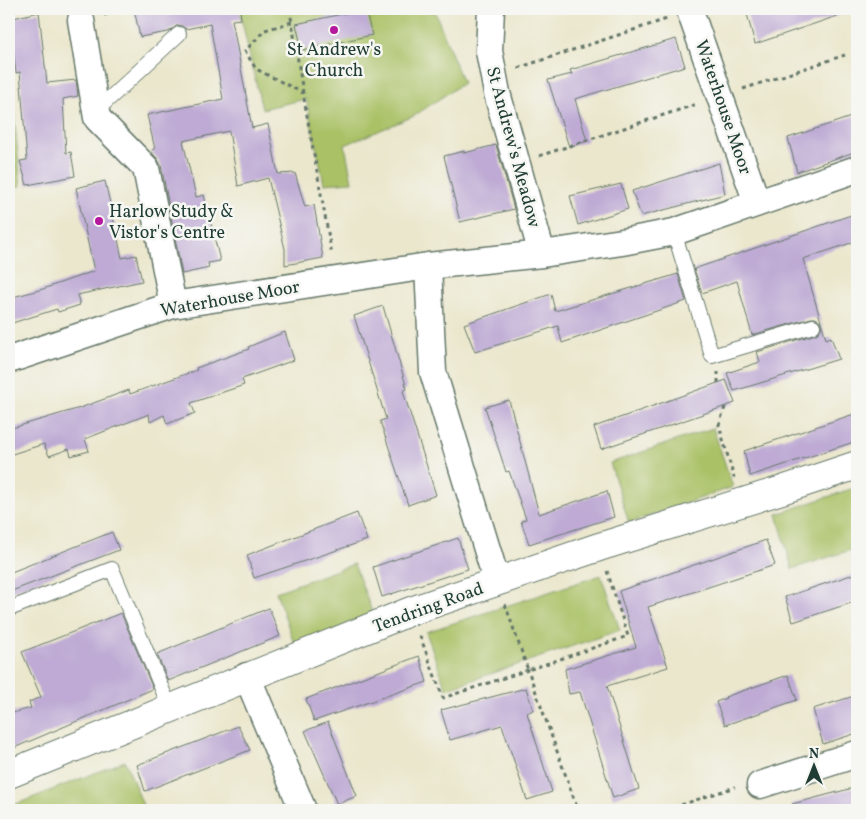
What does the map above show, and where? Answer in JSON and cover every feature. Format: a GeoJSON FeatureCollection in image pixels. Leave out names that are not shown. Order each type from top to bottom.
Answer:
{"type":"FeatureCollection","features":[{"type":"Feature","properties":{"kind":"street","name":"St Andrew's Meadow"},"geometry":{"type":"LineString","coordinates":[[491,9],[489,51],[497,93],[542,254]]}},
{"type":"Feature","properties":{"kind":"street","name":"Waterhouse Moor"},"geometry":{"type":"LineString","coordinates":[[690,11],[757,204]]}},
{"type":"Feature","properties":{"kind":"street"},"geometry":{"type":"LineString","coordinates":[[81,20],[97,118],[146,168],[173,305]]}},
{"type":"Feature","properties":{"kind":"street","name":"Waterhouse Moor"},"geometry":{"type":"LineString","coordinates":[[9,360],[173,305],[428,266],[542,254],[674,232],[857,169]]}},
{"type":"Feature","properties":{"kind":"street"},"geometry":{"type":"LineString","coordinates":[[428,266],[434,372],[497,582]]}},
{"type":"Feature","properties":{"kind":"street","name":"Tendring Road"},"geometry":{"type":"LineString","coordinates":[[9,774],[411,611],[599,547],[857,466]]}},
{"type":"Feature","properties":{"kind":"street"},"geometry":{"type":"LineString","coordinates":[[248,676],[303,810]]}},
{"type":"Feature","properties":{"kind":"street"},"geometry":{"type":"LineString","coordinates":[[760,785],[857,754]]}},
{"type":"Feature","properties":{"kind":"lane"},"geometry":{"type":"LineString","coordinates":[[96,111],[179,34]]}},
{"type":"Feature","properties":{"kind":"lane"},"geometry":{"type":"LineString","coordinates":[[674,232],[712,356],[813,326]]}},
{"type":"Feature","properties":{"kind":"lane"},"geometry":{"type":"LineString","coordinates":[[9,608],[112,570],[170,708]]}},
{"type":"Feature","properties":{"kind":"path"},"geometry":{"type":"LineString","coordinates":[[289,9],[336,280]]}},
{"type":"Feature","properties":{"kind":"path"},"geometry":{"type":"LineString","coordinates":[[494,76],[690,11]]}},
{"type":"Feature","properties":{"kind":"path"},"geometry":{"type":"LineString","coordinates":[[292,22],[265,30],[245,51],[256,69],[304,92]]}},
{"type":"Feature","properties":{"kind":"path"},"geometry":{"type":"LineString","coordinates":[[517,163],[845,56]]}},
{"type":"Feature","properties":{"kind":"path"},"geometry":{"type":"LineString","coordinates":[[725,407],[719,425],[742,503]]}},
{"type":"Feature","properties":{"kind":"path"},"geometry":{"type":"LineString","coordinates":[[411,611],[443,698],[628,636],[599,547]]}},
{"type":"Feature","properties":{"kind":"path"},"geometry":{"type":"LineString","coordinates":[[497,582],[578,810]]}},
{"type":"Feature","properties":{"kind":"path"},"geometry":{"type":"LineString","coordinates":[[666,810],[742,784],[760,785]]}},
{"type":"Feature","properties":{"kind":"green space"},"geometry":{"type":"Polygon","coordinates":[[[239,9],[434,9],[463,83],[414,116],[345,145],[352,182],[324,184],[306,99],[262,109],[239,9]]]}},
{"type":"Feature","properties":{"kind":"green space"},"geometry":{"type":"Polygon","coordinates":[[[9,63],[21,186],[9,188],[9,63]]]}},
{"type":"Feature","properties":{"kind":"green space"},"geometry":{"type":"Polygon","coordinates":[[[713,428],[733,487],[629,523],[610,463],[713,428]]]}},
{"type":"Feature","properties":{"kind":"green space"},"geometry":{"type":"Polygon","coordinates":[[[857,487],[857,548],[792,569],[777,514],[857,487]]]}},
{"type":"Feature","properties":{"kind":"green space"},"geometry":{"type":"Polygon","coordinates":[[[354,564],[374,617],[295,646],[276,592],[354,564]]]}},
{"type":"Feature","properties":{"kind":"green space"},"geometry":{"type":"Polygon","coordinates":[[[601,575],[620,630],[446,689],[426,632],[601,575]]]}},
{"type":"Feature","properties":{"kind":"green space"},"geometry":{"type":"Polygon","coordinates":[[[125,761],[145,810],[9,810],[9,807],[125,761]]]}},
{"type":"Feature","properties":{"kind":"building"},"geometry":{"type":"Polygon","coordinates":[[[134,9],[240,9],[241,19],[232,20],[252,128],[268,124],[278,174],[295,173],[305,207],[314,205],[323,258],[285,265],[285,249],[268,178],[238,186],[229,131],[183,141],[196,197],[204,195],[220,261],[208,263],[209,268],[182,274],[161,165],[153,154],[152,150],[155,149],[147,115],[223,99],[210,24],[186,29],[178,25],[168,32],[140,37],[134,9]]]}},
{"type":"Feature","properties":{"kind":"building","name":"St Andrew's Church"},"geometry":{"type":"Polygon","coordinates":[[[365,9],[372,35],[302,50],[296,24],[365,9]]]}},
{"type":"Feature","properties":{"kind":"building"},"geometry":{"type":"Polygon","coordinates":[[[762,9],[849,9],[849,12],[755,44],[747,14],[762,9]]]}},
{"type":"Feature","properties":{"kind":"building"},"geometry":{"type":"Polygon","coordinates":[[[39,12],[47,83],[76,80],[78,96],[63,99],[66,153],[71,152],[75,176],[27,185],[20,161],[27,160],[20,72],[16,73],[9,19],[39,12]]]}},
{"type":"Feature","properties":{"kind":"building"},"geometry":{"type":"Polygon","coordinates":[[[676,39],[685,66],[575,99],[587,141],[569,147],[548,80],[572,74],[570,70],[676,39]]]}},
{"type":"Feature","properties":{"kind":"building"},"geometry":{"type":"Polygon","coordinates":[[[857,115],[857,151],[797,172],[788,138],[857,115]]]}},
{"type":"Feature","properties":{"kind":"building"},"geometry":{"type":"Polygon","coordinates":[[[496,145],[514,209],[460,222],[444,156],[496,145]]]}},
{"type":"Feature","properties":{"kind":"building"},"geometry":{"type":"Polygon","coordinates":[[[719,163],[725,194],[641,216],[632,191],[719,163]]]}},
{"type":"Feature","properties":{"kind":"building"},"geometry":{"type":"Polygon","coordinates":[[[105,181],[122,258],[136,255],[142,281],[77,295],[80,305],[58,312],[57,309],[9,324],[9,298],[43,289],[94,271],[76,188],[105,181]]]}},
{"type":"Feature","properties":{"kind":"building"},"geometry":{"type":"Polygon","coordinates":[[[621,184],[628,209],[578,225],[570,196],[621,184]]]}},
{"type":"Feature","properties":{"kind":"building"},"geometry":{"type":"Polygon","coordinates":[[[857,213],[857,241],[803,259],[826,339],[831,337],[839,359],[734,391],[727,373],[760,362],[757,352],[816,334],[821,328],[821,323],[815,318],[811,318],[752,335],[737,281],[702,293],[694,269],[857,213]]]}},
{"type":"Feature","properties":{"kind":"building"},"geometry":{"type":"Polygon","coordinates":[[[678,274],[686,301],[562,343],[558,326],[475,352],[464,324],[551,294],[555,311],[678,274]]]}},
{"type":"Feature","properties":{"kind":"building"},"geometry":{"type":"Polygon","coordinates":[[[383,306],[407,389],[403,391],[436,495],[408,505],[380,421],[386,419],[354,316],[383,306]]]}},
{"type":"Feature","properties":{"kind":"building"},"geometry":{"type":"Polygon","coordinates":[[[285,332],[294,360],[242,379],[244,385],[191,403],[195,413],[167,424],[164,415],[150,422],[149,414],[85,439],[89,451],[71,456],[69,449],[49,456],[44,444],[9,455],[9,429],[80,408],[129,390],[130,394],[197,370],[196,368],[249,349],[248,347],[285,332]]]}},
{"type":"Feature","properties":{"kind":"building"},"geometry":{"type":"Polygon","coordinates":[[[726,380],[735,403],[601,449],[594,427],[726,380]]]}},
{"type":"Feature","properties":{"kind":"building"},"geometry":{"type":"Polygon","coordinates":[[[509,400],[539,514],[607,491],[614,517],[529,544],[521,521],[526,519],[509,471],[506,472],[485,407],[509,400]]]}},
{"type":"Feature","properties":{"kind":"building"},"geometry":{"type":"Polygon","coordinates":[[[857,413],[857,441],[750,476],[744,451],[857,413]]]}},
{"type":"Feature","properties":{"kind":"building"},"geometry":{"type":"Polygon","coordinates":[[[357,513],[367,540],[254,578],[247,555],[357,513]]]}},
{"type":"Feature","properties":{"kind":"building"},"geometry":{"type":"Polygon","coordinates":[[[112,532],[119,550],[9,592],[9,573],[112,532]]]}},
{"type":"Feature","properties":{"kind":"building"},"geometry":{"type":"Polygon","coordinates":[[[458,538],[468,569],[382,597],[373,567],[458,538]]]}},
{"type":"Feature","properties":{"kind":"building"},"geometry":{"type":"Polygon","coordinates":[[[766,540],[775,565],[648,607],[668,667],[607,686],[639,789],[613,798],[580,692],[569,694],[565,669],[636,647],[619,591],[766,540]]]}},
{"type":"Feature","properties":{"kind":"building"},"geometry":{"type":"Polygon","coordinates":[[[857,573],[857,601],[793,622],[785,597],[857,573]]]}},
{"type":"Feature","properties":{"kind":"building"},"geometry":{"type":"Polygon","coordinates":[[[269,608],[280,636],[168,681],[157,654],[269,608]]]}},
{"type":"Feature","properties":{"kind":"building"},"geometry":{"type":"Polygon","coordinates":[[[121,613],[153,689],[9,750],[9,714],[31,708],[29,702],[41,697],[22,652],[121,613]]]}},
{"type":"Feature","properties":{"kind":"building"},"geometry":{"type":"Polygon","coordinates":[[[419,656],[427,682],[314,721],[306,699],[419,656]]]}},
{"type":"Feature","properties":{"kind":"building"},"geometry":{"type":"Polygon","coordinates":[[[788,675],[797,700],[725,725],[716,702],[725,697],[788,675]]]}},
{"type":"Feature","properties":{"kind":"building"},"geometry":{"type":"Polygon","coordinates":[[[526,688],[533,710],[527,713],[552,792],[527,800],[502,725],[450,740],[441,710],[526,688]]]}},
{"type":"Feature","properties":{"kind":"building"},"geometry":{"type":"Polygon","coordinates":[[[857,695],[857,733],[823,744],[813,709],[857,695]]]}},
{"type":"Feature","properties":{"kind":"building"},"geometry":{"type":"Polygon","coordinates":[[[328,722],[357,796],[337,804],[305,731],[328,722]]]}},
{"type":"Feature","properties":{"kind":"building"},"geometry":{"type":"Polygon","coordinates":[[[238,726],[250,750],[145,791],[137,765],[238,726]]]}},
{"type":"Feature","properties":{"kind":"building"},"geometry":{"type":"Polygon","coordinates":[[[857,787],[857,810],[793,810],[792,804],[857,787]]]}},
{"type":"Feature","properties":{"kind":"place","name":"St Andrew's Church"},"geometry":{"type":"Point","coordinates":[334,30]}},
{"type":"Feature","properties":{"kind":"place","name":"Harlow Study & Vistor's Centre"},"geometry":{"type":"Point","coordinates":[99,221]}}]}
